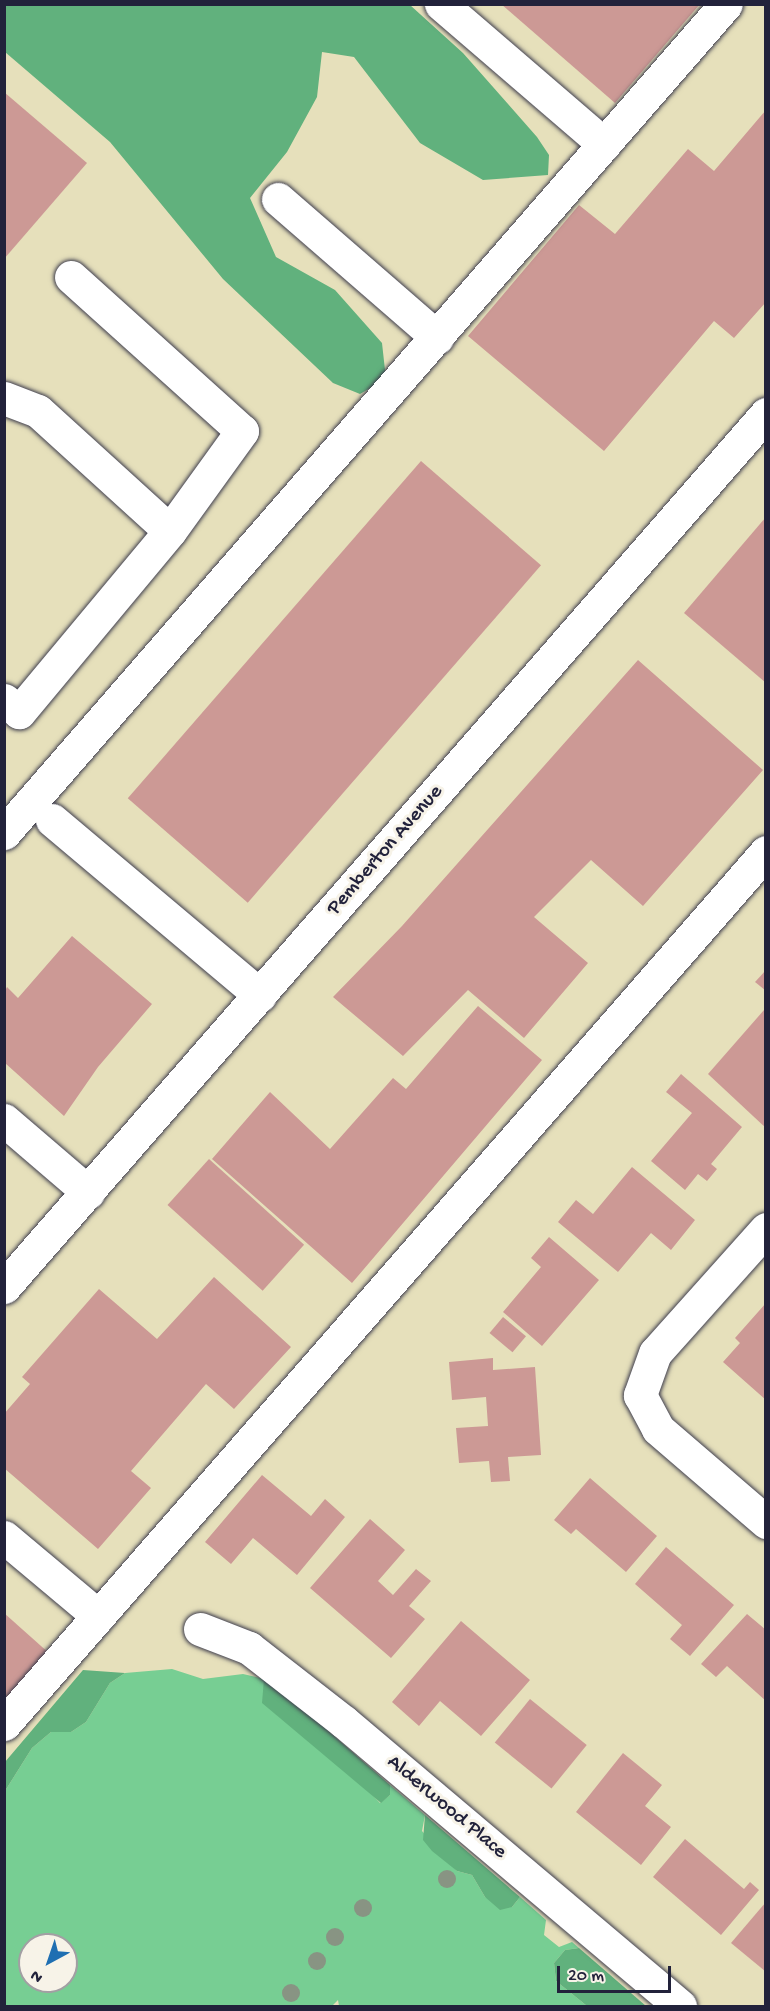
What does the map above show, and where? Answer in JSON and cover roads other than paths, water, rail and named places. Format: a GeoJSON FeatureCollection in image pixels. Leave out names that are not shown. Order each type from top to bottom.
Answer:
{"type":"FeatureCollection","features":[{"type":"Feature","properties":{"kind":"street"},"geometry":{"type":"LineString","coordinates":[[441,4],[604,144]]}},
{"type":"Feature","properties":{"kind":"street"},"geometry":{"type":"LineString","coordinates":[[4,833],[726,4]]}},
{"type":"Feature","properties":{"kind":"street"},"geometry":{"type":"LineString","coordinates":[[278,199],[437,337]]}},
{"type":"Feature","properties":{"kind":"street"},"geometry":{"type":"LineString","coordinates":[[4,700],[19,712],[170,531],[242,431],[71,277]]}},
{"type":"Feature","properties":{"kind":"street"},"geometry":{"type":"LineString","coordinates":[[4,398],[38,411],[170,531]]}},
{"type":"Feature","properties":{"kind":"street","name":"Pemberton Avenue"},"geometry":{"type":"LineString","coordinates":[[4,1287],[765,414]]}},
{"type":"Feature","properties":{"kind":"street"},"geometry":{"type":"LineString","coordinates":[[52,820],[260,995]]}},
{"type":"Feature","properties":{"kind":"street"},"geometry":{"type":"LineString","coordinates":[[4,1724],[765,852]]}},
{"type":"Feature","properties":{"kind":"street"},"geometry":{"type":"LineString","coordinates":[[4,1120],[88,1192]]}},
{"type":"Feature","properties":{"kind":"street"},"geometry":{"type":"LineString","coordinates":[[765,1229],[655,1353],[640,1395],[658,1429],[765,1522]]}},
{"type":"Feature","properties":{"kind":"street"},"geometry":{"type":"LineString","coordinates":[[4,1537],[98,1616]]}},
{"type":"Feature","properties":{"kind":"street","name":"Alderwood Place"},"geometry":{"type":"LineString","coordinates":[[200,1629],[249,1648],[335,1715],[680,2007]]}}]}
